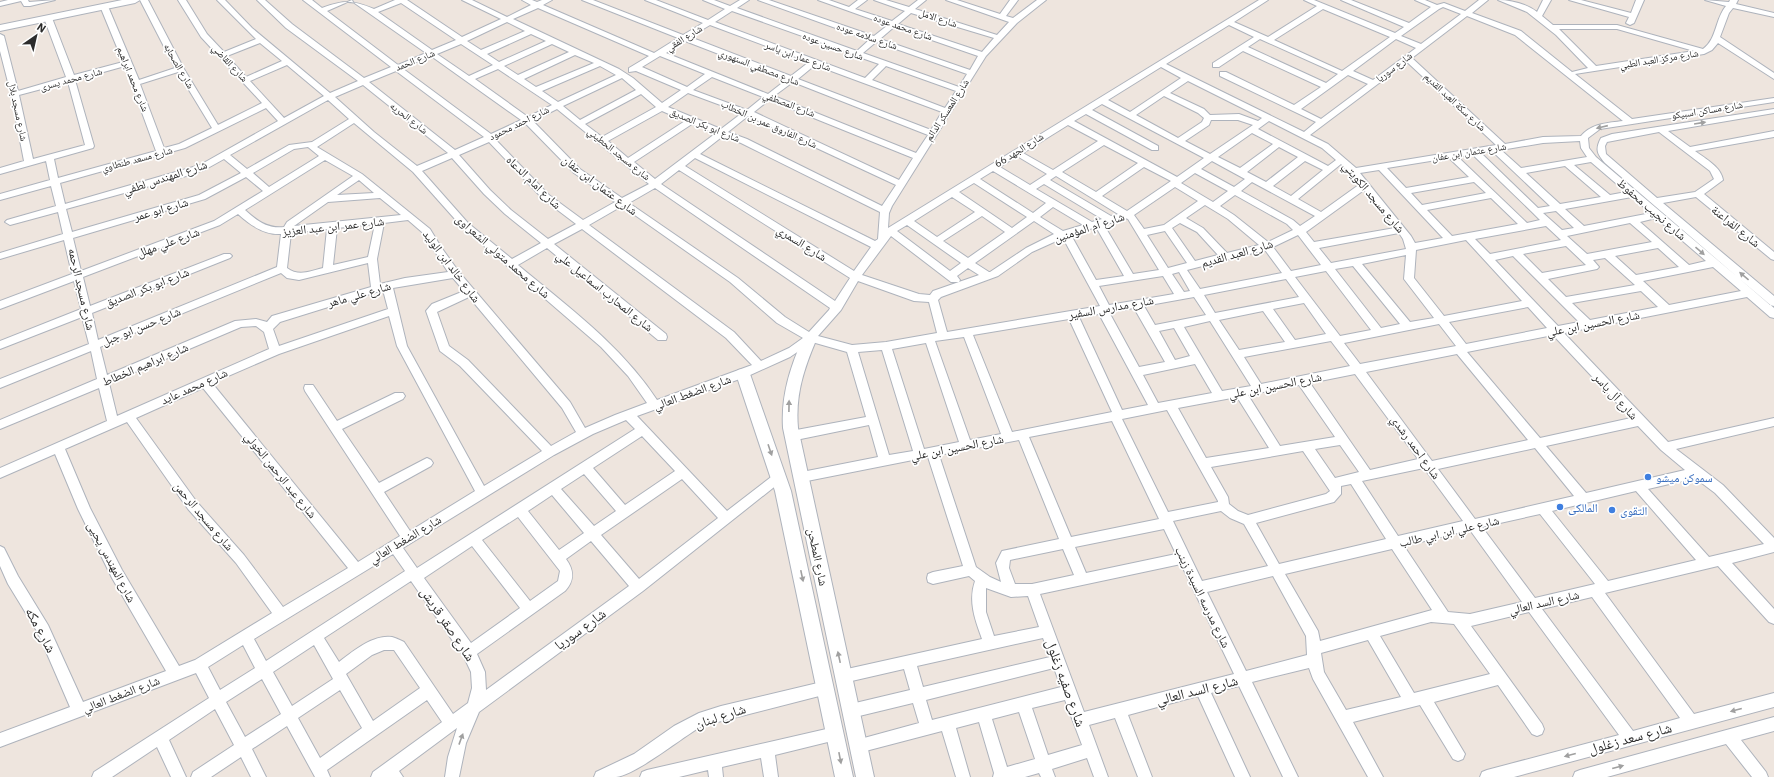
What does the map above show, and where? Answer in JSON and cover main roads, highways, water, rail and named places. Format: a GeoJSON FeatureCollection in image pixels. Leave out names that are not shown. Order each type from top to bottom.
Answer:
{"type":"FeatureCollection","features":[{"type":"Feature","properties":{"kind":"place","name":"سموكن ميشو"},"geometry":{"type":"Point","coordinates":[1648,477]}},
{"type":"Feature","properties":{"kind":"place","name":"المالكى"},"geometry":{"type":"Point","coordinates":[1560,507]}},
{"type":"Feature","properties":{"kind":"place","name":"التقوى"},"geometry":{"type":"Point","coordinates":[1612,510]}}]}
